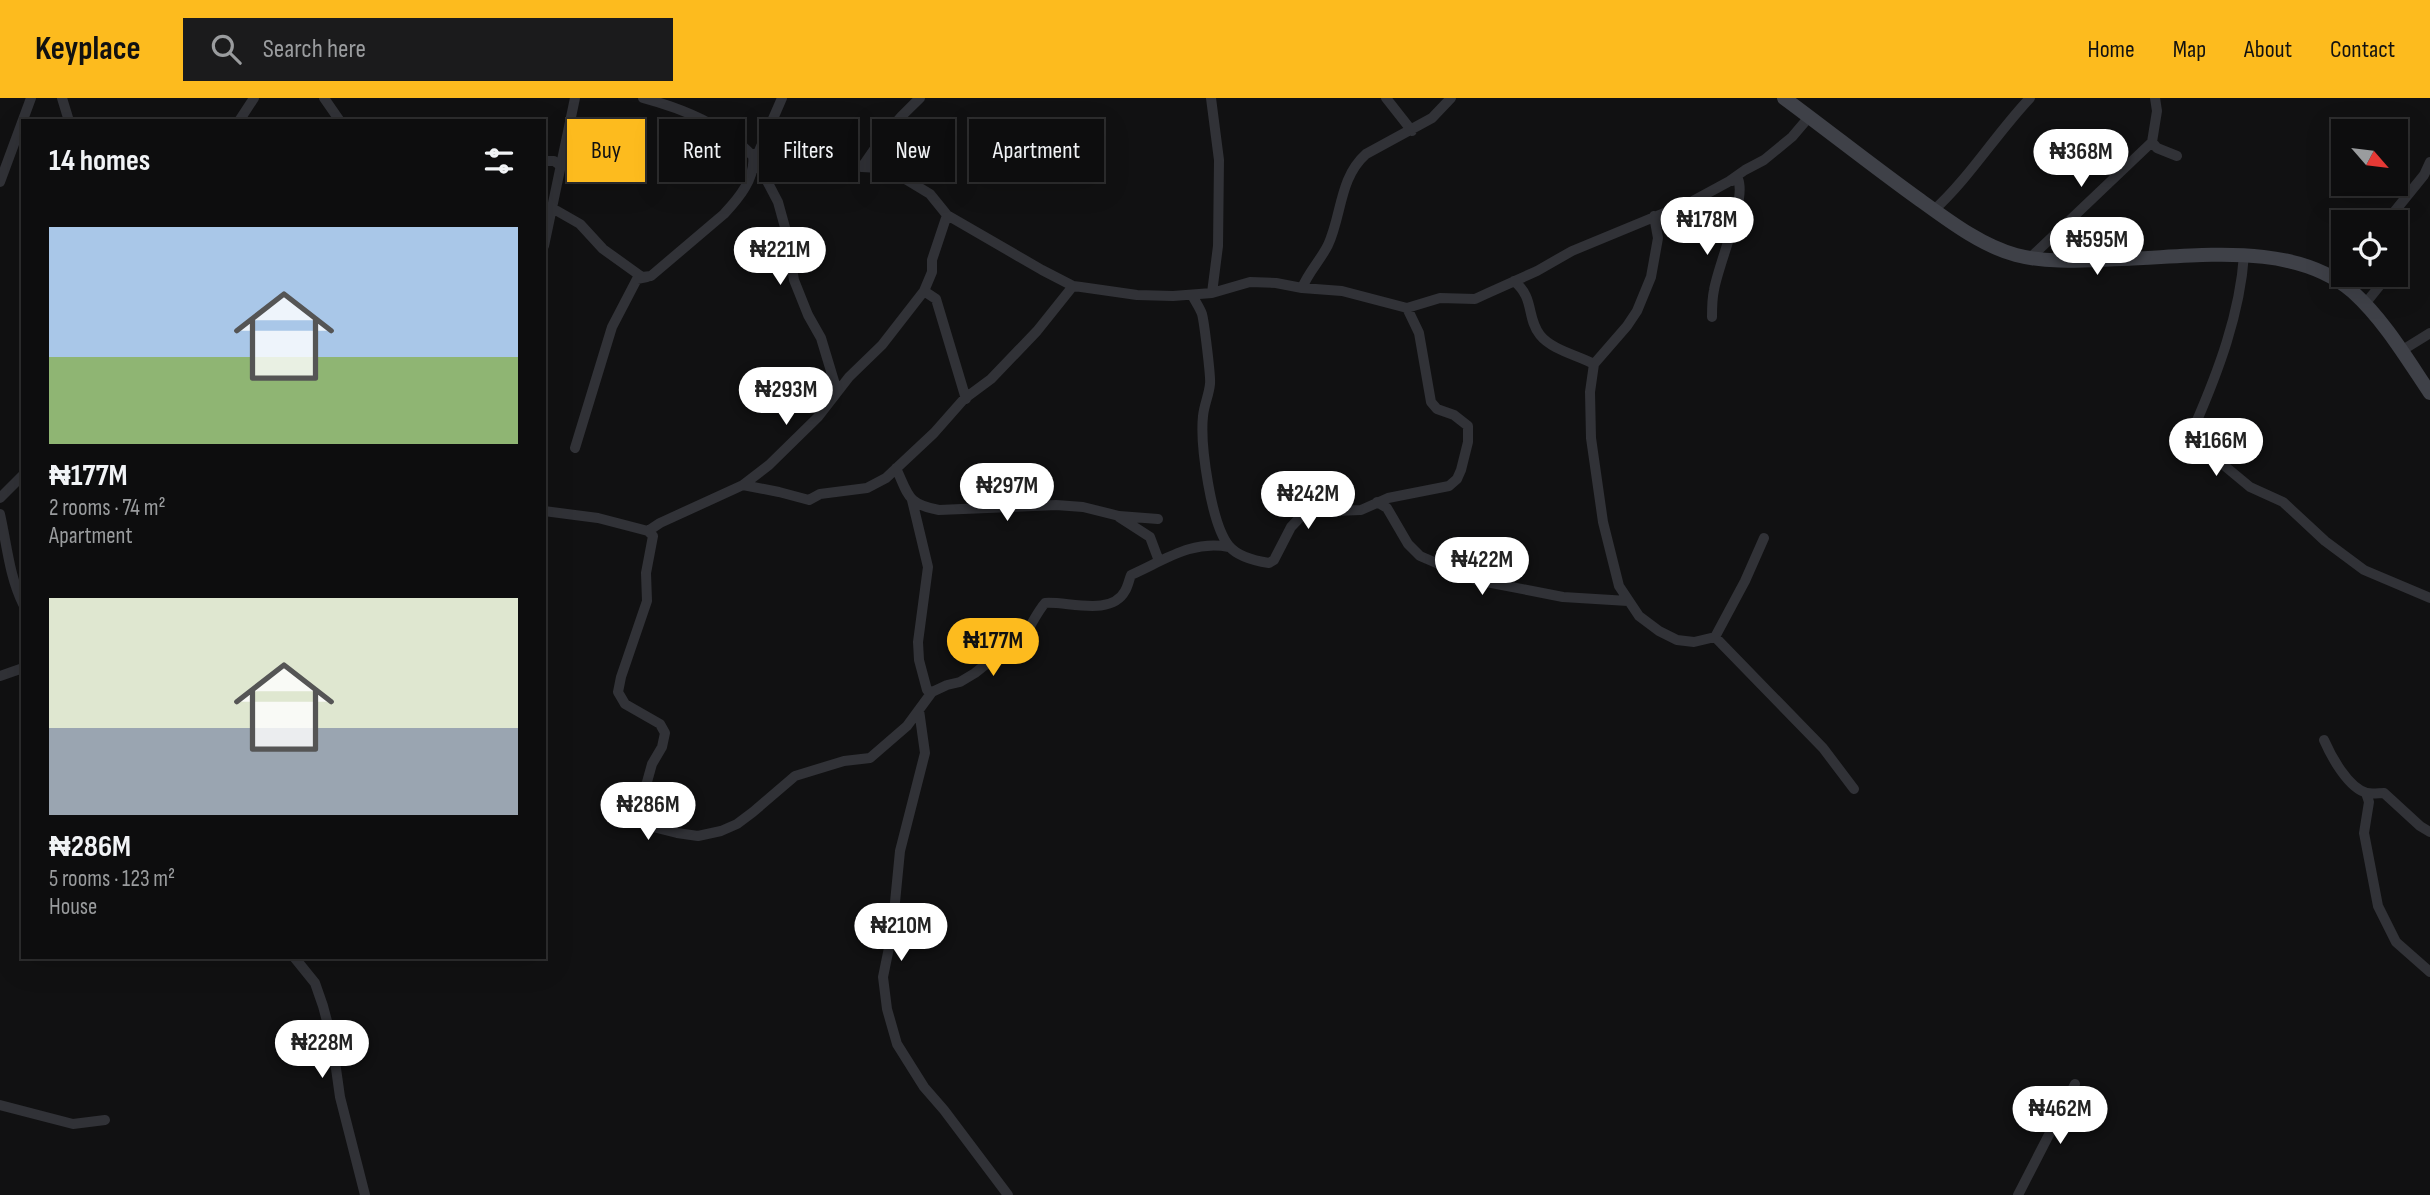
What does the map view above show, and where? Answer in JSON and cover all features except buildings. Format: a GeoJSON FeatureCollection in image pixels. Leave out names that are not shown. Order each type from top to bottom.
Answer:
{"type":"FeatureCollection","features":[{"type":"Feature","properties":{"kind":"main road"},"geometry":{"type":"LineString","coordinates":[[1784,98],[1846,147],[1934,210],[1997,250],[2030,258],[2076,260],[2244,255],[2299,263],[2319,271],[2340,281],[2365,304],[2430,393]]}},
{"type":"Feature","properties":{"kind":"street"},"geometry":{"type":"LineString","coordinates":[[23,119],[31,98]]}},
{"type":"Feature","properties":{"kind":"street"},"geometry":{"type":"LineString","coordinates":[[62,98],[68,119]]}},
{"type":"Feature","properties":{"kind":"street"},"geometry":{"type":"LineString","coordinates":[[240,119],[254,98]]}},
{"type":"Feature","properties":{"kind":"street"},"geometry":{"type":"LineString","coordinates":[[324,98],[339,119]]}},
{"type":"Feature","properties":{"kind":"street"},"geometry":{"type":"LineString","coordinates":[[546,236],[575,98]]}},
{"type":"Feature","properties":{"kind":"street"},"geometry":{"type":"LineString","coordinates":[[643,98],[677,107],[707,122],[738,141],[755,156],[778,202],[794,280],[821,338],[837,391]]}},
{"type":"Feature","properties":{"kind":"street"},"geometry":{"type":"LineString","coordinates":[[575,448],[612,327],[637,279],[651,276],[724,214],[747,184],[755,156],[782,98]]}},
{"type":"Feature","properties":{"kind":"street"},"geometry":{"type":"LineString","coordinates":[[862,167],[879,140],[920,98]]}},
{"type":"Feature","properties":{"kind":"street"},"geometry":{"type":"LineString","coordinates":[[1211,98],[1219,160],[1218,246],[1212,293]]}},
{"type":"Feature","properties":{"kind":"street"},"geometry":{"type":"LineString","coordinates":[[1386,98],[1412,131]]}},
{"type":"Feature","properties":{"kind":"street"},"geometry":{"type":"LineString","coordinates":[[1302,288],[1327,246],[1348,176],[1358,161],[1432,118],[1451,98]]}},
{"type":"Feature","properties":{"kind":"street"},"geometry":{"type":"LineString","coordinates":[[1934,210],[1957,189],[1995,138],[2030,98]]}},
{"type":"Feature","properties":{"kind":"street"},"geometry":{"type":"LineString","coordinates":[[2030,258],[2152,142],[2157,111],[2155,98]]}},
{"type":"Feature","properties":{"kind":"street"},"geometry":{"type":"LineString","coordinates":[[755,156],[839,158],[862,167],[880,168],[902,177],[930,194],[947,215],[1073,286],[1137,295],[1192,295],[1212,293],[1250,282],[1276,283],[1342,291],[1407,308],[1440,298],[1475,299],[1572,251],[1693,201],[1765,160],[1792,137],[1809,117]]}},
{"type":"Feature","properties":{"kind":"street"},"geometry":{"type":"LineString","coordinates":[[0,182],[21,125]]}},
{"type":"Feature","properties":{"kind":"street"},"geometry":{"type":"LineString","coordinates":[[2152,142],[2157,148],[2177,156]]}},
{"type":"Feature","properties":{"kind":"street"},"geometry":{"type":"LineString","coordinates":[[546,161],[554,161],[561,166]]}},
{"type":"Feature","properties":{"kind":"street"},"geometry":{"type":"LineString","coordinates":[[2396,210],[2424,175],[2430,162]]}},
{"type":"Feature","properties":{"kind":"street"},"geometry":{"type":"LineString","coordinates":[[1712,317],[1714,290],[1741,186],[1738,179],[1728,182]]}},
{"type":"Feature","properties":{"kind":"street"},"geometry":{"type":"LineString","coordinates":[[552,208],[580,224],[603,249],[642,277],[651,276]]}},
{"type":"Feature","properties":{"kind":"street"},"geometry":{"type":"LineString","coordinates":[[648,531],[743,485],[769,465],[810,425],[837,391],[882,345],[923,291],[932,272],[932,260],[947,215]]}},
{"type":"Feature","properties":{"kind":"street"},"geometry":{"type":"LineString","coordinates":[[1654,216],[1658,238],[1651,277],[1627,326],[1594,364],[1590,412],[1603,522],[1609,555],[1619,586],[1639,617],[1677,640],[1694,642],[1715,637],[1764,538]]}},
{"type":"Feature","properties":{"kind":"street"},"geometry":{"type":"LineString","coordinates":[[2244,255],[2243,276],[2225,350],[2193,436],[2197,443],[2250,488],[2283,502],[2325,541],[2364,570],[2430,598]]}},
{"type":"Feature","properties":{"kind":"street"},"geometry":{"type":"LineString","coordinates":[[1514,281],[1525,290],[1536,329],[1542,337],[1594,364]]}},
{"type":"Feature","properties":{"kind":"street"},"geometry":{"type":"LineString","coordinates":[[743,485],[809,500],[820,494],[866,488],[886,478],[934,433],[965,399],[991,379],[1037,331],[1073,286]]}},
{"type":"Feature","properties":{"kind":"street"},"geometry":{"type":"LineString","coordinates":[[2365,304],[2379,287]]}},
{"type":"Feature","properties":{"kind":"street"},"geometry":{"type":"LineString","coordinates":[[923,291],[936,299],[965,399]]}},
{"type":"Feature","properties":{"kind":"street"},"geometry":{"type":"LineString","coordinates":[[1192,295],[1203,315],[1210,382],[1203,414],[1203,463],[1223,536],[1229,547]]}},
{"type":"Feature","properties":{"kind":"street"},"geometry":{"type":"LineString","coordinates":[[546,511],[598,518],[648,531],[653,536],[646,573],[647,601],[618,692],[625,704],[660,724],[665,733],[663,747],[652,764],[638,803],[637,817],[645,825],[698,836],[721,831],[737,824],[795,776],[831,764],[870,758],[907,726],[932,692],[975,673],[985,665],[996,648],[1019,642],[1045,603],[1088,607],[1103,605],[1124,593],[1131,575],[1182,551],[1210,543],[1229,547],[1269,563],[1274,560],[1291,527],[1305,512],[1361,510],[1377,502],[1449,486],[1457,479],[1461,470],[1468,442],[1468,426],[1454,415],[1437,409],[1431,402],[1419,333],[1407,308]]}},
{"type":"Feature","properties":{"kind":"street"},"geometry":{"type":"LineString","coordinates":[[2401,351],[2430,333]]}},
{"type":"Feature","properties":{"kind":"street"},"geometry":{"type":"LineString","coordinates":[[896,468],[912,500],[927,555],[928,567],[918,642],[919,660],[927,690],[932,692]]}},
{"type":"Feature","properties":{"kind":"street"},"geometry":{"type":"LineString","coordinates":[[0,498],[21,477]]}},
{"type":"Feature","properties":{"kind":"street"},"geometry":{"type":"LineString","coordinates":[[912,500],[921,507],[939,510],[1056,505],[1083,507],[1119,516],[1158,519]]}},
{"type":"Feature","properties":{"kind":"street"},"geometry":{"type":"LineString","coordinates":[[1377,502],[1387,508],[1409,544],[1420,556],[1476,580],[1563,597],[1628,601]]}},
{"type":"Feature","properties":{"kind":"street"},"geometry":{"type":"LineString","coordinates":[[0,514],[4,558],[21,600]]}},
{"type":"Feature","properties":{"kind":"street"},"geometry":{"type":"LineString","coordinates":[[1119,516],[1150,537],[1159,561]]}},
{"type":"Feature","properties":{"kind":"street"},"geometry":{"type":"LineString","coordinates":[[1715,637],[1824,748],[1854,789]]}},
{"type":"Feature","properties":{"kind":"street"},"geometry":{"type":"LineString","coordinates":[[0,676],[21,669]]}},
{"type":"Feature","properties":{"kind":"street"},"geometry":{"type":"LineString","coordinates":[[919,710],[925,753],[900,851],[892,933],[883,977],[887,1009],[897,1044],[924,1087],[1008,1195]]}},
{"type":"Feature","properties":{"kind":"street"},"geometry":{"type":"LineString","coordinates":[[2324,740],[2334,761],[2354,785],[2366,793],[2384,793],[2430,832]]}},
{"type":"Feature","properties":{"kind":"street"},"geometry":{"type":"LineString","coordinates":[[2366,793],[2369,802],[2364,833],[2378,906],[2396,942],[2430,972]]}},
{"type":"Feature","properties":{"kind":"street"},"geometry":{"type":"LineString","coordinates":[[296,959],[314,983],[323,1006],[332,1040],[340,1097],[365,1195]]}},
{"type":"Feature","properties":{"kind":"street"},"geometry":{"type":"LineString","coordinates":[[2018,1195],[2075,1084]]}},
{"type":"Feature","properties":{"kind":"street"},"geometry":{"type":"LineString","coordinates":[[0,1105],[73,1124],[105,1120]]}}]}
